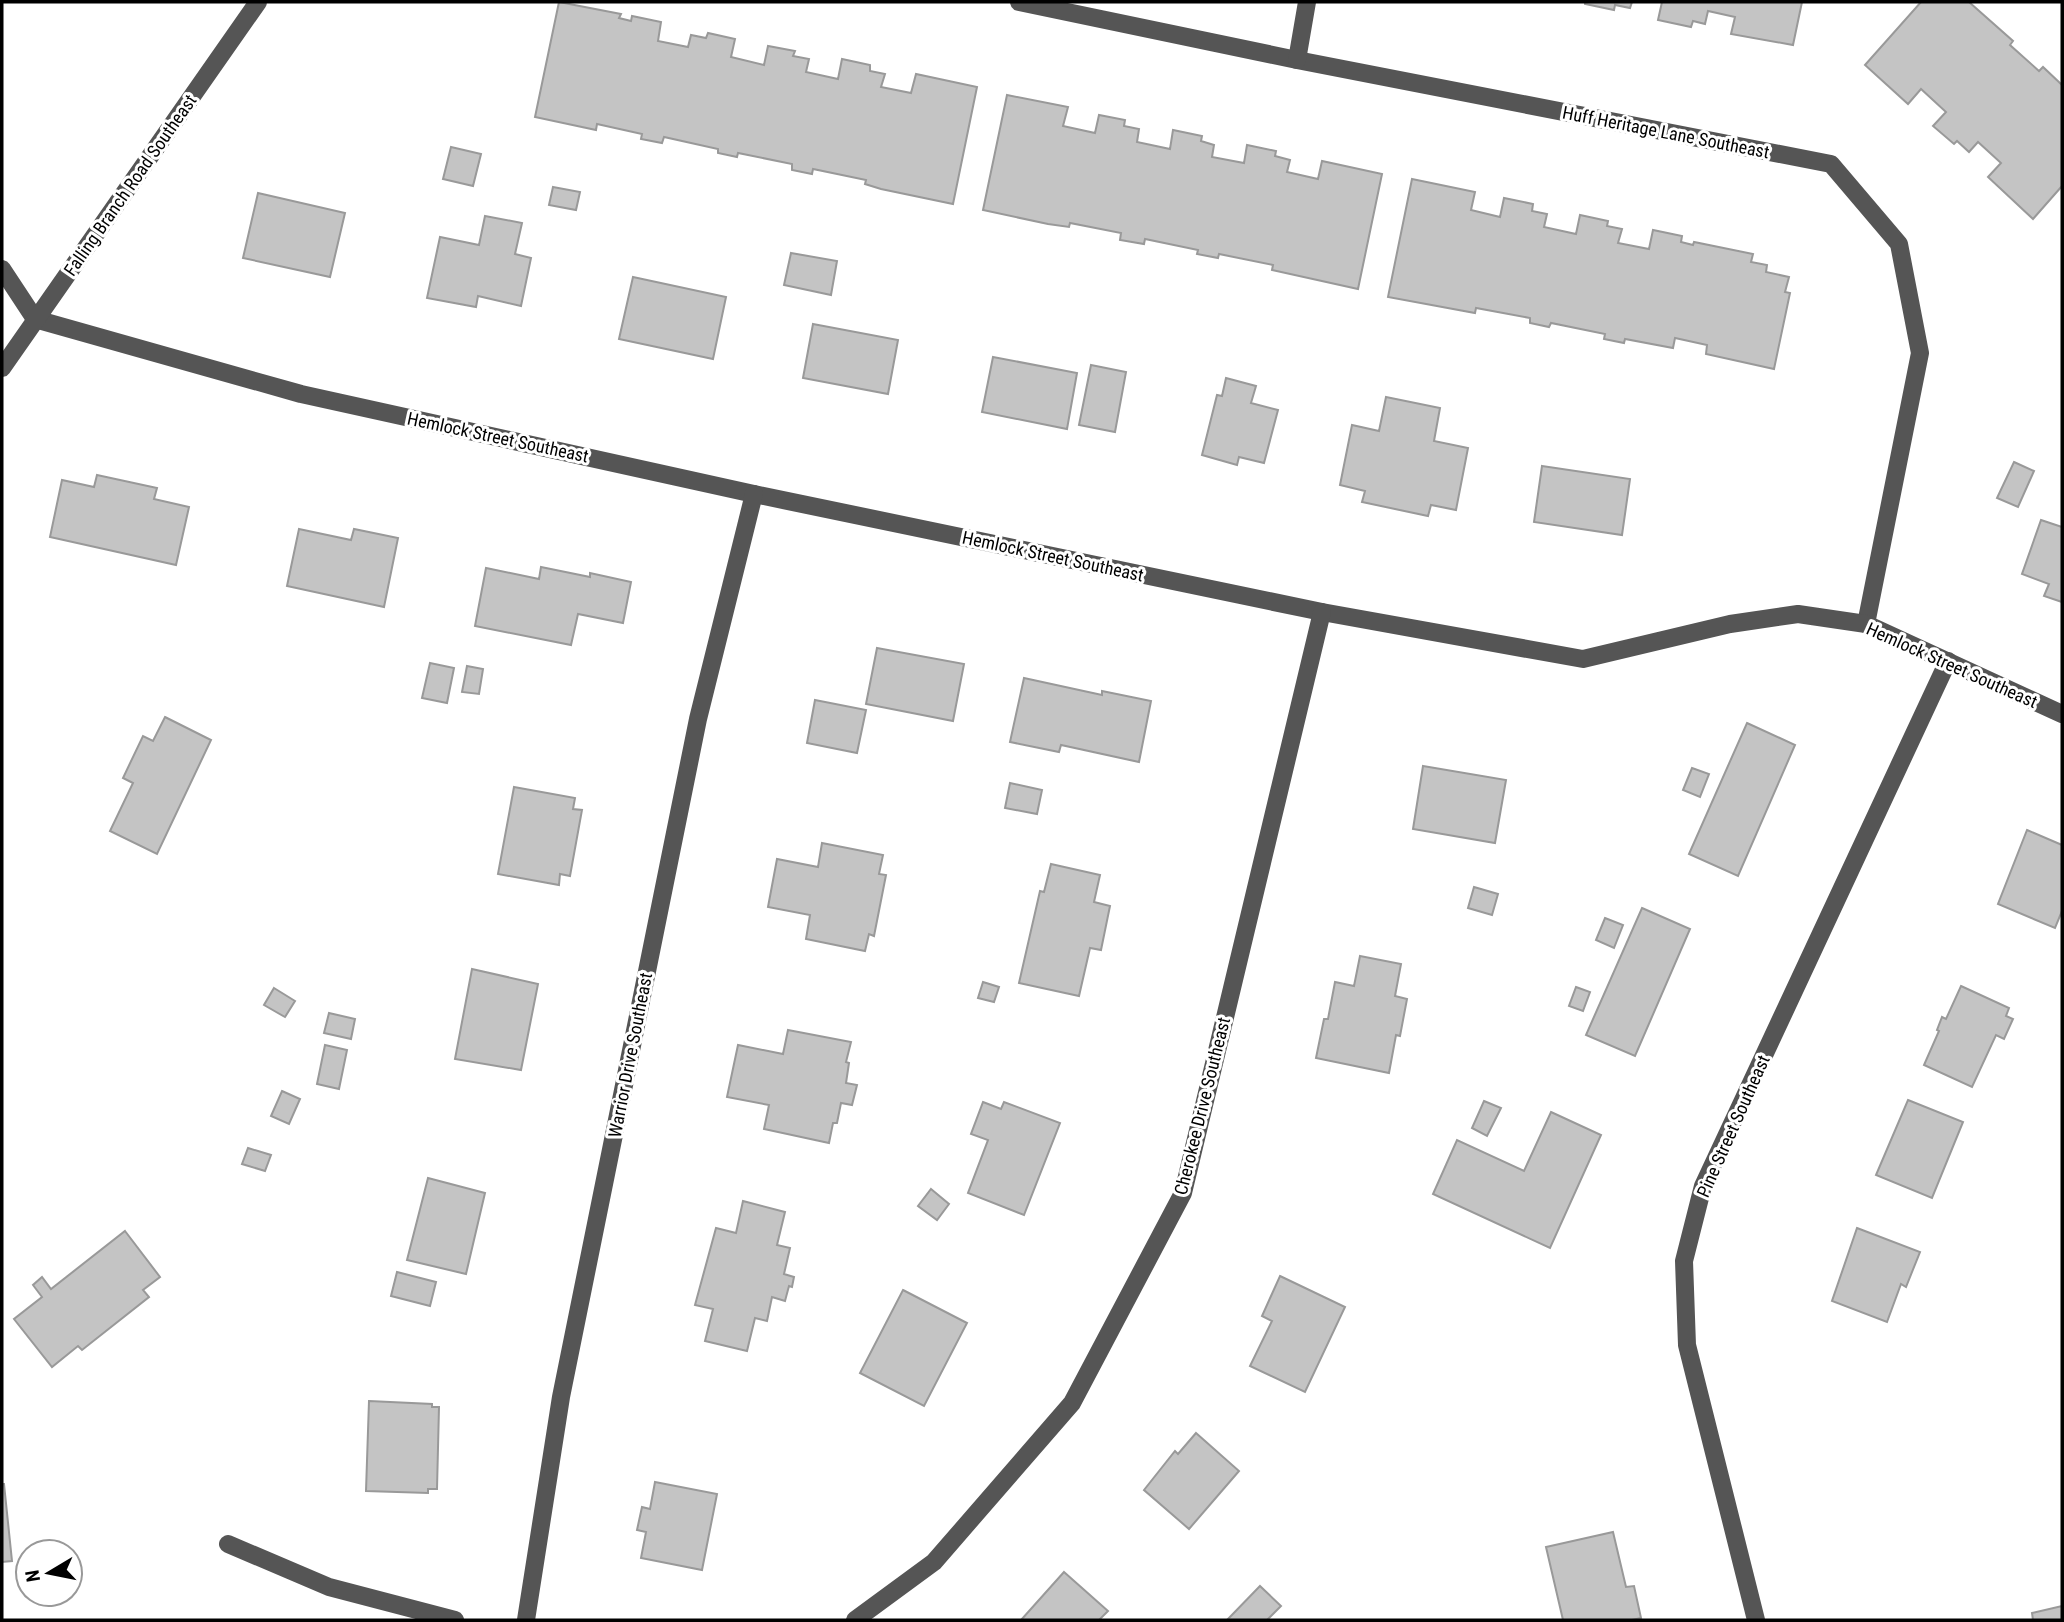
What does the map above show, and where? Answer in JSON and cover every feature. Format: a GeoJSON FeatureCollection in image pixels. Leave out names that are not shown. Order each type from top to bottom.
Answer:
{"type":"FeatureCollection","features":[{"type":"Feature","properties":{"kind":"street","name":"Falling Branch Road Southeast"},"geometry":{"type":"LineString","coordinates":[[2,368],[258,2]]}},
{"type":"Feature","properties":{"kind":"street","name":"Huff Heritage Lane Southeast"},"geometry":{"type":"LineString","coordinates":[[1019,2],[1297,60],[1831,164],[1899,244],[1920,353],[1866,624]]}},
{"type":"Feature","properties":{"kind":"street"},"geometry":{"type":"LineString","coordinates":[[1297,60],[1307,2]]}},
{"type":"Feature","properties":{"kind":"street"},"geometry":{"type":"LineString","coordinates":[[2,269],[35,319]]}},
{"type":"Feature","properties":{"kind":"street","name":"Hemlock Street Southeast"},"geometry":{"type":"LineString","coordinates":[[35,319],[301,394],[754,494],[1322,612],[1583,659],[1730,624],[1798,614],[1866,624],[2062,714]]}},
{"type":"Feature","properties":{"kind":"street","name":"Warrior Drive Southeast"},"geometry":{"type":"LineString","coordinates":[[526,1620],[569,1356],[698,719],[754,494]]}},
{"type":"Feature","properties":{"kind":"street","name":"Cherokee Drive Southeast"},"geometry":{"type":"LineString","coordinates":[[855,1620],[934,1562],[1072,1404],[1183,1193],[1322,612]]}},
{"type":"Feature","properties":{"kind":"street","name":"Pine Street Southeast"},"geometry":{"type":"LineString","coordinates":[[1756,1620],[1687,1345],[1684,1261],[1703,1186],[1948,661]]}},
{"type":"Feature","properties":{"kind":"street"},"geometry":{"type":"LineString","coordinates":[[228,1544],[328,1587],[455,1620]]}},
{"type":"Feature","properties":{"kind":"building"},"geometry":{"type":"Polygon","coordinates":[[[559,2],[621,14],[619,18],[631,21],[632,16],[661,22],[658,41],[688,47],[691,35],[706,38],[708,33],[735,39],[731,57],[764,65],[768,46],[795,51],[793,56],[809,59],[806,72],[838,79],[842,59],[870,65],[870,71],[885,74],[881,87],[911,93],[916,74],[977,87],[953,204],[881,189],[865,184],[866,180],[813,169],[812,174],[792,170],[792,164],[738,153],[737,157],[718,153],[718,149],[664,137],[662,143],[641,139],[642,134],[597,124],[596,130],[535,117],[559,2]]]}},
{"type":"Feature","properties":{"kind":"building"},"geometry":{"type":"Polygon","coordinates":[[[1585,2],[1632,2],[1630,8],[1615,5],[1614,10],[1585,2]]]}},
{"type":"Feature","properties":{"kind":"building"},"geometry":{"type":"Polygon","coordinates":[[[1662,2],[1802,2],[1793,45],[1731,34],[1735,17],[1708,11],[1705,24],[1693,21],[1691,27],[1658,20],[1662,2]]]}},
{"type":"Feature","properties":{"kind":"building"},"geometry":{"type":"Polygon","coordinates":[[[1921,2],[1969,2],[2013,41],[2010,45],[2039,71],[2043,67],[2062,85],[2062,186],[2033,219],[1988,177],[2001,163],[1978,142],[1969,152],[1957,141],[1954,144],[1933,126],[1946,112],[1921,89],[1908,104],[1865,65],[1921,2]]]}},
{"type":"Feature","properties":{"kind":"building"},"geometry":{"type":"Polygon","coordinates":[[[1007,95],[1068,107],[1063,126],[1095,133],[1099,115],[1125,120],[1124,126],[1139,129],[1137,142],[1170,149],[1173,130],[1202,136],[1201,141],[1214,145],[1212,157],[1244,163],[1247,145],[1276,151],[1275,156],[1290,160],[1287,172],[1318,179],[1322,161],[1382,174],[1358,289],[1272,270],[1273,265],[1219,254],[1218,258],[1197,254],[1198,250],[1145,239],[1144,244],[1120,240],[1121,233],[1070,223],[1069,227],[1048,224],[983,210],[1007,95]]]}},
{"type":"Feature","properties":{"kind":"building"},"geometry":{"type":"Polygon","coordinates":[[[451,147],[481,154],[473,186],[443,179],[451,147]]]}},
{"type":"Feature","properties":{"kind":"building"},"geometry":{"type":"Polygon","coordinates":[[[1412,179],[1475,192],[1471,210],[1500,217],[1504,198],[1533,204],[1532,211],[1547,214],[1544,227],[1576,234],[1580,215],[1608,221],[1607,226],[1622,229],[1618,243],[1649,249],[1653,230],[1682,236],[1681,242],[1693,245],[1694,242],[1753,254],[1751,262],[1767,265],[1766,272],[1789,277],[1785,292],[1790,293],[1774,369],[1706,354],[1707,345],[1675,338],[1673,348],[1625,339],[1624,343],[1604,339],[1605,334],[1551,323],[1549,327],[1530,323],[1530,318],[1476,308],[1475,313],[1388,297],[1412,179]]]}},
{"type":"Feature","properties":{"kind":"building"},"geometry":{"type":"Polygon","coordinates":[[[553,187],[580,192],[576,210],[549,205],[553,187]]]}},
{"type":"Feature","properties":{"kind":"building"},"geometry":{"type":"Polygon","coordinates":[[[258,193],[345,213],[330,277],[243,258],[258,193]]]}},
{"type":"Feature","properties":{"kind":"building"},"geometry":{"type":"Polygon","coordinates":[[[485,216],[522,223],[515,254],[531,258],[521,306],[478,296],[476,307],[427,298],[440,237],[479,245],[485,216]]]}},
{"type":"Feature","properties":{"kind":"building"},"geometry":{"type":"Polygon","coordinates":[[[791,253],[837,261],[831,295],[784,285],[791,253]]]}},
{"type":"Feature","properties":{"kind":"building"},"geometry":{"type":"Polygon","coordinates":[[[633,277],[726,297],[713,359],[619,339],[633,277]]]}},
{"type":"Feature","properties":{"kind":"building"},"geometry":{"type":"Polygon","coordinates":[[[813,324],[898,340],[888,394],[803,378],[813,324]]]}},
{"type":"Feature","properties":{"kind":"building"},"geometry":{"type":"Polygon","coordinates":[[[993,357],[1077,373],[1067,429],[982,412],[993,357]]]}},
{"type":"Feature","properties":{"kind":"building"},"geometry":{"type":"Polygon","coordinates":[[[1091,365],[1126,372],[1115,432],[1079,425],[1091,365]]]}},
{"type":"Feature","properties":{"kind":"building"},"geometry":{"type":"Polygon","coordinates":[[[1226,378],[1256,386],[1251,403],[1278,410],[1264,463],[1239,457],[1237,465],[1202,455],[1217,395],[1222,396],[1226,378]]]}},
{"type":"Feature","properties":{"kind":"building"},"geometry":{"type":"Polygon","coordinates":[[[1386,397],[1440,408],[1434,441],[1468,448],[1456,510],[1431,505],[1428,516],[1362,502],[1365,491],[1340,485],[1352,425],[1379,431],[1386,397]]]}},
{"type":"Feature","properties":{"kind":"building"},"geometry":{"type":"Polygon","coordinates":[[[2014,462],[2034,471],[2018,507],[1997,498],[2014,462]]]}},
{"type":"Feature","properties":{"kind":"building"},"geometry":{"type":"Polygon","coordinates":[[[1542,466],[1630,479],[1622,535],[1534,522],[1542,466]]]}},
{"type":"Feature","properties":{"kind":"building"},"geometry":{"type":"Polygon","coordinates":[[[97,475],[157,488],[154,499],[189,507],[176,565],[50,537],[62,480],[94,487],[97,475]]]}},
{"type":"Feature","properties":{"kind":"building"},"geometry":{"type":"Polygon","coordinates":[[[2041,520],[2062,527],[2062,602],[2044,596],[2049,584],[2022,574],[2041,520]]]}},
{"type":"Feature","properties":{"kind":"building"},"geometry":{"type":"Polygon","coordinates":[[[299,529],[351,540],[354,529],[398,538],[384,607],[287,586],[299,529]]]}},
{"type":"Feature","properties":{"kind":"building"},"geometry":{"type":"Polygon","coordinates":[[[541,567],[590,577],[590,573],[631,582],[623,623],[578,614],[571,645],[475,626],[486,568],[539,579],[541,567]]]}},
{"type":"Feature","properties":{"kind":"building"},"geometry":{"type":"Polygon","coordinates":[[[877,648],[964,664],[953,721],[866,704],[877,648]]]}},
{"type":"Feature","properties":{"kind":"building"},"geometry":{"type":"Polygon","coordinates":[[[430,663],[454,668],[447,703],[422,698],[430,663]]]}},
{"type":"Feature","properties":{"kind":"building"},"geometry":{"type":"Polygon","coordinates":[[[467,666],[483,669],[479,694],[462,692],[467,666]]]}},
{"type":"Feature","properties":{"kind":"building"},"geometry":{"type":"Polygon","coordinates":[[[1024,678],[1102,695],[1102,691],[1151,701],[1139,762],[1061,745],[1059,752],[1010,742],[1024,678]]]}},
{"type":"Feature","properties":{"kind":"building"},"geometry":{"type":"Polygon","coordinates":[[[815,700],[866,710],[857,753],[807,743],[815,700]]]}},
{"type":"Feature","properties":{"kind":"building"},"geometry":{"type":"Polygon","coordinates":[[[165,717],[211,740],[157,854],[110,831],[133,783],[123,778],[143,736],[153,741],[165,717]]]}},
{"type":"Feature","properties":{"kind":"building"},"geometry":{"type":"Polygon","coordinates":[[[1747,723],[1795,745],[1738,876],[1689,854],[1747,723]]]}},
{"type":"Feature","properties":{"kind":"building"},"geometry":{"type":"Polygon","coordinates":[[[1423,766],[1506,780],[1495,843],[1413,829],[1423,766]]]}},
{"type":"Feature","properties":{"kind":"building"},"geometry":{"type":"Polygon","coordinates":[[[1692,768],[1709,774],[1700,797],[1683,790],[1692,768]]]}},
{"type":"Feature","properties":{"kind":"building"},"geometry":{"type":"Polygon","coordinates":[[[1010,783],[1042,790],[1037,814],[1005,808],[1010,783]]]}},
{"type":"Feature","properties":{"kind":"building"},"geometry":{"type":"Polygon","coordinates":[[[514,787],[575,798],[573,809],[582,810],[570,876],[560,874],[559,885],[498,874],[514,787]]]}},
{"type":"Feature","properties":{"kind":"building"},"geometry":{"type":"Polygon","coordinates":[[[2027,830],[2062,845],[2062,911],[2055,928],[1998,904],[2027,830]]]}},
{"type":"Feature","properties":{"kind":"building"},"geometry":{"type":"Polygon","coordinates":[[[822,843],[883,855],[879,874],[886,875],[874,936],[869,934],[865,951],[806,939],[810,915],[768,907],[777,859],[818,867],[822,843]]]}},
{"type":"Feature","properties":{"kind":"building"},"geometry":{"type":"Polygon","coordinates":[[[1051,864],[1100,875],[1094,902],[1110,906],[1101,950],[1090,948],[1079,996],[1019,983],[1040,891],[1044,892],[1051,864]]]}},
{"type":"Feature","properties":{"kind":"building"},"geometry":{"type":"Polygon","coordinates":[[[1474,887],[1498,894],[1492,915],[1468,908],[1474,887]]]}},
{"type":"Feature","properties":{"kind":"building"},"geometry":{"type":"Polygon","coordinates":[[[1642,908],[1690,929],[1635,1056],[1586,1035],[1642,908]]]}},
{"type":"Feature","properties":{"kind":"building"},"geometry":{"type":"Polygon","coordinates":[[[1605,918],[1623,925],[1614,948],[1596,940],[1605,918]]]}},
{"type":"Feature","properties":{"kind":"building"},"geometry":{"type":"Polygon","coordinates":[[[1360,956],[1401,964],[1395,996],[1407,999],[1400,1036],[1396,1035],[1389,1073],[1316,1058],[1324,1019],[1328,1019],[1335,982],[1354,986],[1360,956]]]}},
{"type":"Feature","properties":{"kind":"building"},"geometry":{"type":"Polygon","coordinates":[[[472,969],[538,984],[521,1070],[455,1059],[472,969]]]}},
{"type":"Feature","properties":{"kind":"building"},"geometry":{"type":"Polygon","coordinates":[[[983,982],[999,987],[994,1002],[978,998],[983,982]]]}},
{"type":"Feature","properties":{"kind":"building"},"geometry":{"type":"Polygon","coordinates":[[[1961,986],[2009,1008],[2006,1016],[2013,1019],[2004,1039],[1996,1035],[1972,1087],[1924,1065],[1939,1031],[1937,1030],[1942,1017],[1946,1019],[1961,986]]]}},
{"type":"Feature","properties":{"kind":"building"},"geometry":{"type":"Polygon","coordinates":[[[1576,987],[1590,992],[1583,1011],[1569,1006],[1576,987]]]}},
{"type":"Feature","properties":{"kind":"building"},"geometry":{"type":"Polygon","coordinates":[[[274,988],[295,1001],[285,1017],[264,1005],[274,988]]]}},
{"type":"Feature","properties":{"kind":"building"},"geometry":{"type":"Polygon","coordinates":[[[329,1013],[355,1019],[351,1039],[324,1033],[329,1013]]]}},
{"type":"Feature","properties":{"kind":"building"},"geometry":{"type":"Polygon","coordinates":[[[788,1030],[851,1042],[846,1062],[849,1063],[846,1083],[857,1085],[852,1105],[841,1103],[829,1143],[764,1129],[769,1105],[727,1097],[738,1045],[783,1054],[788,1030]]]}},
{"type":"Feature","properties":{"kind":"building"},"geometry":{"type":"Polygon","coordinates":[[[325,1045],[347,1050],[339,1089],[317,1084],[325,1045]]]}},
{"type":"Feature","properties":{"kind":"building"},"geometry":{"type":"Polygon","coordinates":[[[282,1091],[300,1099],[289,1124],[271,1116],[282,1091]]]}},
{"type":"Feature","properties":{"kind":"building"},"geometry":{"type":"Polygon","coordinates":[[[1908,1100],[1963,1122],[1932,1198],[1876,1175],[1908,1100]]]}},
{"type":"Feature","properties":{"kind":"building"},"geometry":{"type":"Polygon","coordinates":[[[1484,1101],[1501,1108],[1487,1136],[1472,1128],[1484,1101]]]}},
{"type":"Feature","properties":{"kind":"building"},"geometry":{"type":"Polygon","coordinates":[[[983,1102],[1001,1109],[1004,1102],[1060,1123],[1024,1215],[968,1193],[988,1140],[971,1134],[983,1102]]]}},
{"type":"Feature","properties":{"kind":"building"},"geometry":{"type":"Polygon","coordinates":[[[1551,1112],[1601,1135],[1550,1248],[1433,1194],[1457,1140],[1524,1171],[1551,1112]]]}},
{"type":"Feature","properties":{"kind":"building"},"geometry":{"type":"Polygon","coordinates":[[[248,1148],[271,1155],[265,1171],[242,1164],[248,1148]]]}},
{"type":"Feature","properties":{"kind":"building"},"geometry":{"type":"Polygon","coordinates":[[[428,1178],[485,1193],[466,1274],[407,1260],[428,1178]]]}},
{"type":"Feature","properties":{"kind":"building"},"geometry":{"type":"Polygon","coordinates":[[[931,1189],[949,1204],[937,1220],[918,1206],[931,1189]]]}},
{"type":"Feature","properties":{"kind":"building"},"geometry":{"type":"Polygon","coordinates":[[[743,1201],[785,1212],[777,1245],[790,1248],[784,1274],[794,1277],[785,1301],[772,1297],[767,1321],[755,1318],[747,1351],[705,1341],[713,1309],[695,1305],[716,1228],[736,1233],[743,1201]]]}},
{"type":"Feature","properties":{"kind":"building"},"geometry":{"type":"Polygon","coordinates":[[[1857,1228],[1920,1252],[1906,1287],[1901,1284],[1887,1322],[1832,1301],[1857,1228]]]}},
{"type":"Feature","properties":{"kind":"building"},"geometry":{"type":"Polygon","coordinates":[[[125,1231],[160,1277],[143,1290],[149,1297],[82,1350],[78,1346],[52,1367],[14,1319],[42,1297],[33,1285],[42,1277],[51,1289],[125,1231]]]}},
{"type":"Feature","properties":{"kind":"building"},"geometry":{"type":"Polygon","coordinates":[[[397,1272],[436,1282],[430,1306],[391,1296],[397,1272]]]}},
{"type":"Feature","properties":{"kind":"building"},"geometry":{"type":"Polygon","coordinates":[[[1280,1276],[1345,1307],[1305,1392],[1250,1366],[1272,1321],[1262,1316],[1280,1276]]]}},
{"type":"Feature","properties":{"kind":"building"},"geometry":{"type":"Polygon","coordinates":[[[903,1290],[967,1323],[924,1406],[860,1373],[903,1290]]]}},
{"type":"Feature","properties":{"kind":"building"},"geometry":{"type":"Polygon","coordinates":[[[369,1401],[432,1404],[432,1407],[439,1407],[437,1489],[428,1489],[428,1493],[366,1491],[369,1401]]]}},
{"type":"Feature","properties":{"kind":"building"},"geometry":{"type":"Polygon","coordinates":[[[1196,1433],[1239,1471],[1189,1529],[1144,1490],[1175,1451],[1178,1454],[1196,1433]]]}},
{"type":"Feature","properties":{"kind":"building"},"geometry":{"type":"Polygon","coordinates":[[[655,1482],[717,1494],[702,1570],[641,1558],[646,1532],[637,1530],[642,1507],[650,1509],[655,1482]]]}},
{"type":"Feature","properties":{"kind":"building"},"geometry":{"type":"Polygon","coordinates":[[[2,1484],[12,1561],[2,1562],[2,1484]]]}},
{"type":"Feature","properties":{"kind":"building"},"geometry":{"type":"Polygon","coordinates":[[[1613,1532],[1626,1587],[1634,1586],[1641,1618],[1563,1620],[1546,1547],[1613,1532]]]}},
{"type":"Feature","properties":{"kind":"building"},"geometry":{"type":"Polygon","coordinates":[[[1064,1572],[1108,1611],[1099,1620],[1021,1620],[1064,1572]]]}},
{"type":"Feature","properties":{"kind":"building"},"geometry":{"type":"Polygon","coordinates":[[[1260,1586],[1281,1606],[1267,1620],[1227,1620],[1260,1586]]]}},
{"type":"Feature","properties":{"kind":"building"},"geometry":{"type":"Polygon","coordinates":[[[2062,1606],[2062,1620],[2033,1620],[2032,1613],[2062,1606]]]}}]}
